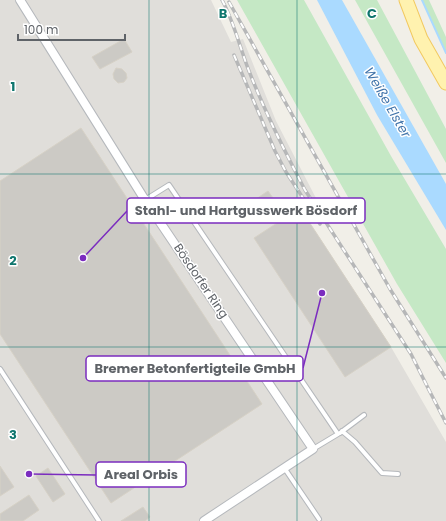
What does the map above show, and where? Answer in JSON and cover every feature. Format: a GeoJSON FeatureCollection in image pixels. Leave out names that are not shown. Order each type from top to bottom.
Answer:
{"type":"FeatureCollection","features":[{"type":"Feature","properties":{"kind":"main road"},"geometry":{"type":"LineString","coordinates":[[406,0],[421,39],[446,83]]}},
{"type":"Feature","properties":{"kind":"street","name":"Bösdorfer Ring"},"geometry":{"type":"LineString","coordinates":[[20,0],[145,200],[313,450]]}},
{"type":"Feature","properties":{"kind":"street"},"geometry":{"type":"LineString","coordinates":[[204,521],[313,450]]}},
{"type":"Feature","properties":{"kind":"lane"},"geometry":{"type":"LineString","coordinates":[[145,200],[169,185],[340,433],[382,473],[398,474]]}},
{"type":"Feature","properties":{"kind":"lane"},"geometry":{"type":"LineString","coordinates":[[0,369],[99,521]]}},
{"type":"Feature","properties":{"kind":"lane"},"geometry":{"type":"LineString","coordinates":[[313,450],[340,433],[364,415]]}},
{"type":"Feature","properties":{"kind":"lane"},"geometry":{"type":"LineString","coordinates":[[285,469],[319,519]]}},
{"type":"Feature","properties":{"kind":"shaded area"},"geometry":{"type":"Polygon","coordinates":[[[0,0],[211,0],[231,42],[243,39],[276,121],[318,202],[300,208],[391,347],[446,442],[446,521],[0,521],[0,0]]]}},
{"type":"Feature","properties":{"kind":"green space"},"geometry":{"type":"Polygon","coordinates":[[[237,0],[304,0],[391,156],[446,249],[446,363],[397,284],[237,0]]]}},
{"type":"Feature","properties":{"kind":"green space"},"geometry":{"type":"Polygon","coordinates":[[[355,0],[377,0],[446,129],[446,163],[355,0]]]}},
{"type":"Feature","properties":{"kind":"green space"},"geometry":{"type":"Polygon","coordinates":[[[422,0],[429,0],[446,37],[446,53],[422,0]]]}},
{"type":"Feature","properties":{"kind":"water","name":"Weiße Elster"},"geometry":{"type":"Polygon","coordinates":[[[317,0],[342,0],[446,184],[446,230],[377,115],[317,0]]]}},
{"type":"Feature","properties":{"kind":"building"},"geometry":{"type":"Polygon","coordinates":[[[124,39],[132,52],[100,69],[92,57],[124,39]]]}},
{"type":"Feature","properties":{"kind":"building"},"geometry":{"type":"Polygon","coordinates":[[[116,68],[122,69],[126,73],[127,78],[124,82],[118,83],[114,79],[113,74],[116,68]]]}},
{"type":"Feature","properties":{"kind":"building"},"geometry":{"type":"Polygon","coordinates":[[[81,128],[262,404],[111,503],[0,334],[0,181],[81,128]]]}},
{"type":"Feature","properties":{"kind":"building"},"geometry":{"type":"Polygon","coordinates":[[[268,191],[273,198],[258,208],[253,201],[268,191]]]}},
{"type":"Feature","properties":{"kind":"building"},"geometry":{"type":"Polygon","coordinates":[[[300,208],[391,347],[345,377],[254,238],[300,208]]]}},
{"type":"Feature","properties":{"kind":"building"},"geometry":{"type":"Polygon","coordinates":[[[0,466],[14,487],[0,496],[0,466]]]}},
{"type":"Feature","properties":{"kind":"building"},"geometry":{"type":"Polygon","coordinates":[[[48,468],[65,494],[53,502],[36,476],[48,468]]]}},
{"type":"Feature","properties":{"kind":"building"},"geometry":{"type":"Polygon","coordinates":[[[29,495],[39,510],[23,521],[0,521],[0,514],[29,495]]]}},
{"type":"Feature","properties":{"kind":"building"},"geometry":{"type":"Polygon","coordinates":[[[143,507],[150,517],[145,521],[121,521],[143,507]]]}},
{"type":"Feature","properties":{"kind":"waterway"},"geometry":{"type":"LineString","coordinates":[[422,0],[446,53]]}},
{"type":"Feature","properties":{"kind":"railway"},"geometry":{"type":"LineString","coordinates":[[222,0],[230,17],[249,71],[262,102],[305,190],[411,354],[430,392]]}},
{"type":"Feature","properties":{"kind":"railway"},"geometry":{"type":"LineString","coordinates":[[229,2],[390,289],[446,378]]}},
{"type":"Feature","properties":{"kind":"railway"},"geometry":{"type":"LineString","coordinates":[[234,55],[275,151],[286,172],[320,224]]}},
{"type":"Feature","properties":{"kind":"railway"},"geometry":{"type":"LineString","coordinates":[[428,388],[446,423]]}},
{"type":"Feature","properties":{"kind":"place","name":"Stahl- und Hartgusswerk Bösdorf"},"geometry":{"type":"Point","coordinates":[83,258]}},
{"type":"Feature","properties":{"kind":"place","name":"Bremer Betonfertigteile GmbH"},"geometry":{"type":"Point","coordinates":[322,293]}},
{"type":"Feature","properties":{"kind":"place","name":"Areal Orbis"},"geometry":{"type":"Point","coordinates":[29,474]}}]}
